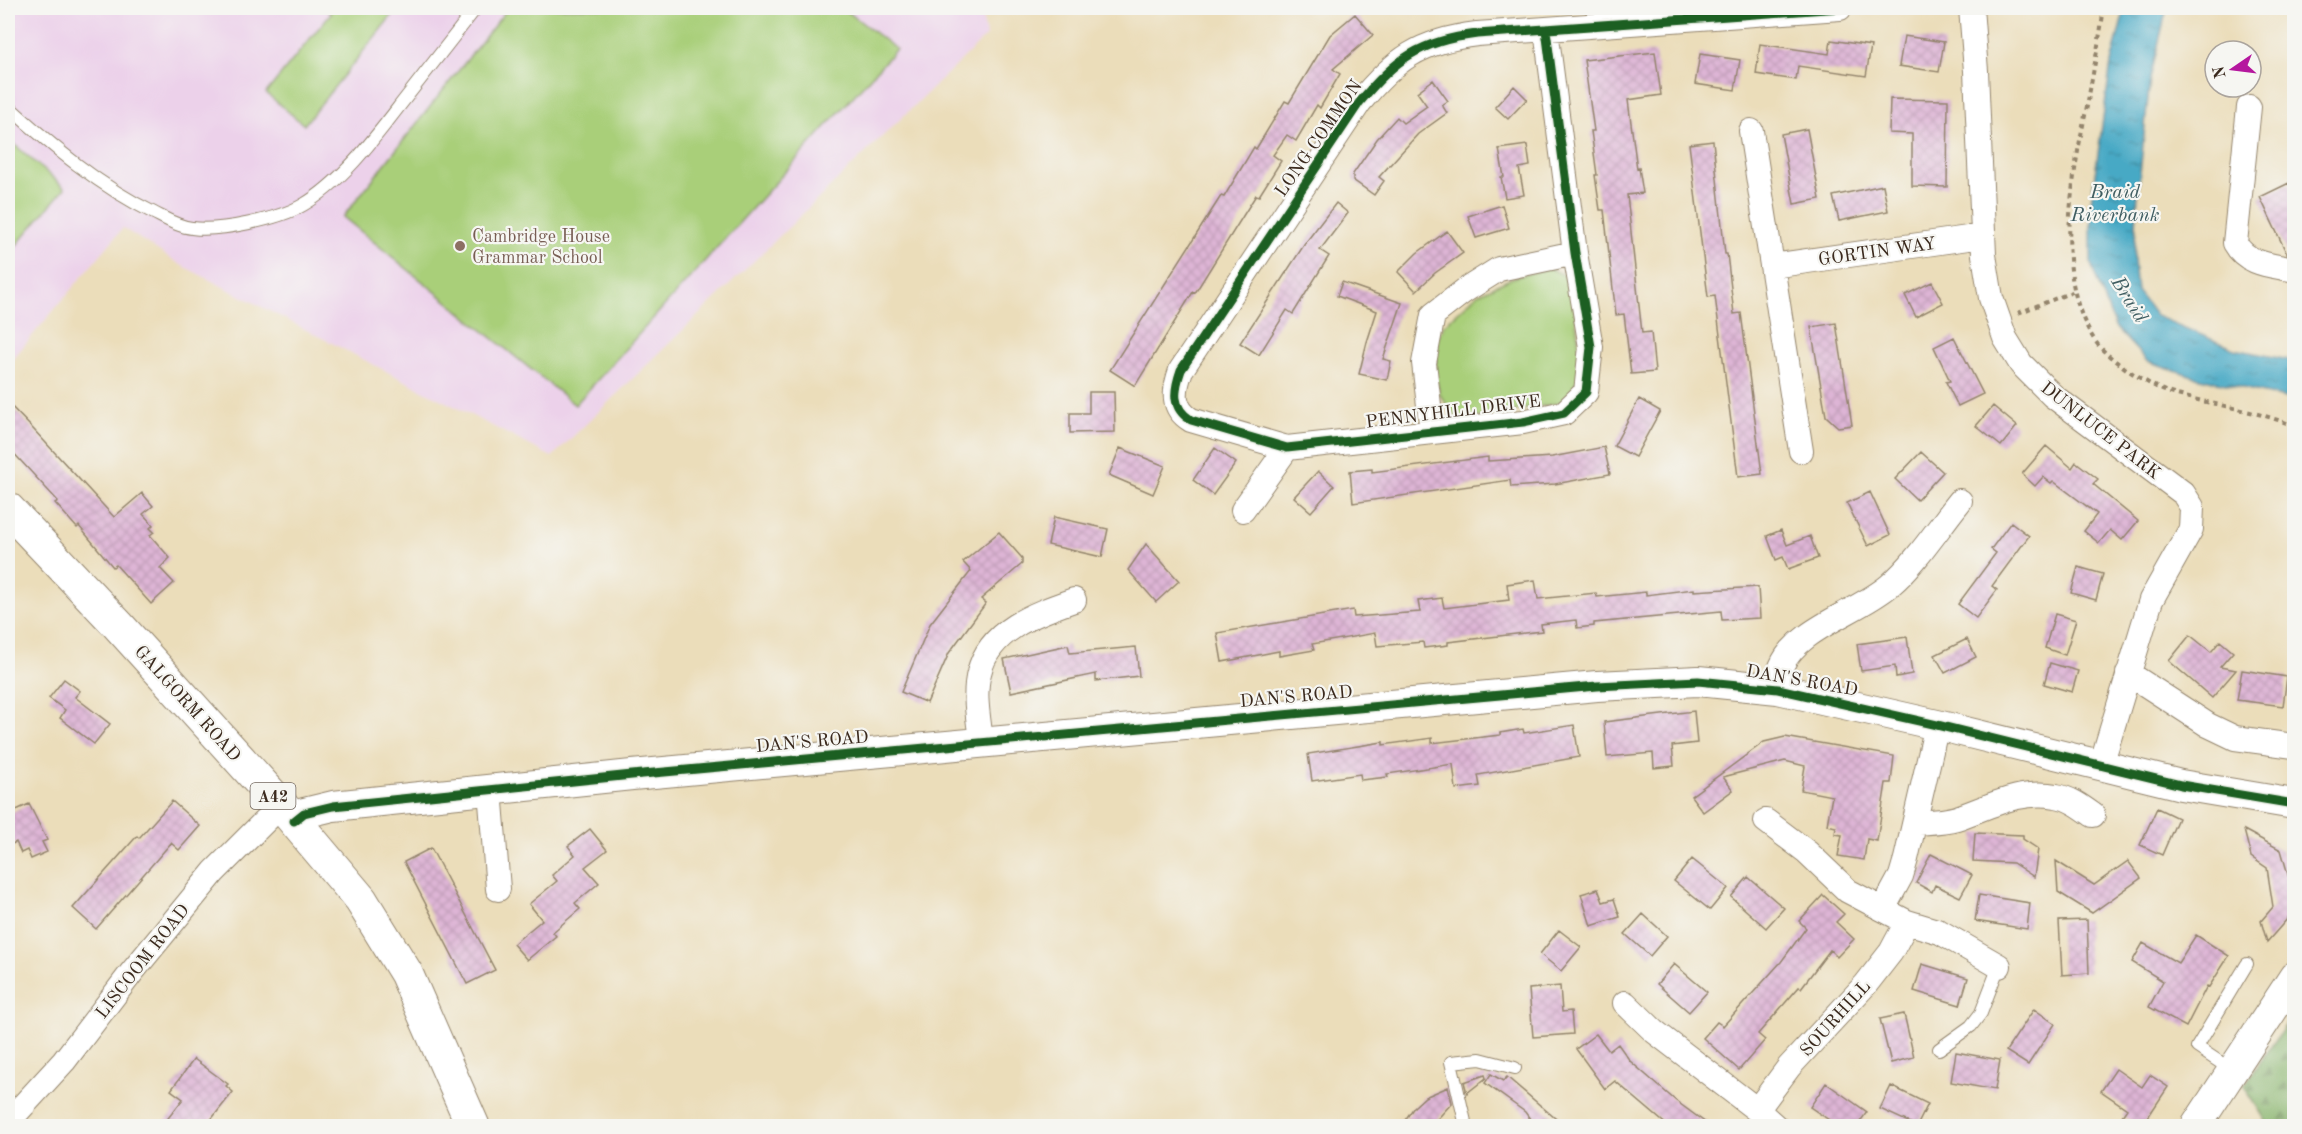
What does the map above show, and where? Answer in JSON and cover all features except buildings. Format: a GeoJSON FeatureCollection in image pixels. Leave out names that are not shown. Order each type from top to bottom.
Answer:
{"type":"FeatureCollection","features":[{"type":"Feature","properties":{"kind":"main road","name":"GALGORM ROAD"},"geometry":{"type":"LineString","coordinates":[[8,509],[118,625],[288,813],[361,900],[406,973],[474,1126]]}},
{"type":"Feature","properties":{"kind":"street","name":"LONG COMMON"},"geometry":{"type":"LineString","coordinates":[[1177,406],[1176,389],[1181,370],[1359,103],[1378,81],[1407,56],[1443,39],[1477,34],[1546,30],[1729,11],[1839,8]]}},
{"type":"Feature","properties":{"kind":"street","name":"DUNLUCE PARK"},"geometry":{"type":"LineString","coordinates":[[1971,8],[1976,71],[1982,236],[1986,274],[1998,321],[2013,353],[2031,375],[2078,417],[2183,493],[2192,507],[2191,529],[2155,590],[2101,765]]}},
{"type":"Feature","properties":{"kind":"street","name":"PENNYHILL DRIVE"},"geometry":{"type":"LineString","coordinates":[[1177,406],[1185,417],[1191,420],[1287,448],[1523,422],[1564,413],[1586,392],[1591,347],[1575,253],[1546,30]]}},
{"type":"Feature","properties":{"kind":"street"},"geometry":{"type":"LineString","coordinates":[[2249,107],[2235,243],[2241,254],[2249,259],[2295,270]]}},
{"type":"Feature","properties":{"kind":"street"},"geometry":{"type":"LineString","coordinates":[[1751,131],[1801,451]]}},
{"type":"Feature","properties":{"kind":"street","name":"GORTIN WAY"},"geometry":{"type":"LineString","coordinates":[[1772,266],[1982,236]]}},
{"type":"Feature","properties":{"kind":"street"},"geometry":{"type":"LineString","coordinates":[[1432,431],[1424,363],[1433,315],[1464,291],[1499,269],[1575,253]]}},
{"type":"Feature","properties":{"kind":"street"},"geometry":{"type":"LineString","coordinates":[[1243,510],[1287,448]]}},
{"type":"Feature","properties":{"kind":"street"},"geometry":{"type":"LineString","coordinates":[[1778,689],[1781,668],[1797,646],[1812,634],[1890,585],[1960,501]]}},
{"type":"Feature","properties":{"kind":"street"},"geometry":{"type":"LineString","coordinates":[[981,742],[977,689],[979,672],[985,658],[1003,635],[1021,621],[1074,600]]}},
{"type":"Feature","properties":{"kind":"street"},"geometry":{"type":"LineString","coordinates":[[2128,674],[2208,725],[2235,738],[2295,746]]}},
{"type":"Feature","properties":{"kind":"street","name":"DAN'S ROAD"},"geometry":{"type":"LineString","coordinates":[[288,813],[304,813],[333,806],[981,742],[1597,686],[1698,681],[1778,689],[1937,725],[2181,785],[2295,804]]}},
{"type":"Feature","properties":{"kind":"street"},"geometry":{"type":"LineString","coordinates":[[1883,909],[1901,876],[1937,725]]}},
{"type":"Feature","properties":{"kind":"street"},"geometry":{"type":"LineString","coordinates":[[490,790],[498,889]]}},
{"type":"Feature","properties":{"kind":"street"},"geometry":{"type":"LineString","coordinates":[[1915,823],[1955,819],[1994,804],[2036,794],[2058,796],[2076,803],[2093,815]]}},
{"type":"Feature","properties":{"kind":"street","name":"LISCOOM ROAD"},"geometry":{"type":"LineString","coordinates":[[8,1122],[64,1061],[132,972],[214,872],[288,813]]}},
{"type":"Feature","properties":{"kind":"street"},"geometry":{"type":"LineString","coordinates":[[1766,821],[1806,852],[1848,891],[1907,922],[1940,932],[1999,966]]}},
{"type":"Feature","properties":{"kind":"street","name":"SOURHILL"},"geometry":{"type":"LineString","coordinates":[[1757,1110],[1789,1067],[1866,984],[1891,952],[1907,922]]}},
{"type":"Feature","properties":{"kind":"street"},"geometry":{"type":"LineString","coordinates":[[2196,1126],[2295,977]]}},
{"type":"Feature","properties":{"kind":"street"},"geometry":{"type":"LineString","coordinates":[[1625,1002],[1654,1031],[1775,1126]]}},
{"type":"Feature","properties":{"kind":"lane"},"geometry":{"type":"LineString","coordinates":[[8,106],[79,168],[134,203],[175,223],[192,228],[238,225],[302,206],[324,190],[366,148],[476,8]]}},
{"type":"Feature","properties":{"kind":"lane"},"geometry":{"type":"LineString","coordinates":[[2234,1072],[2197,1047],[2247,964]]}},
{"type":"Feature","properties":{"kind":"lane"},"geometry":{"type":"LineString","coordinates":[[1939,1049],[1971,1026],[1981,1013],[1999,966]]}},
{"type":"Feature","properties":{"kind":"lane"},"geometry":{"type":"LineString","coordinates":[[1466,1126],[1451,1062],[1480,1059],[1515,1068]]}},
{"type":"Feature","properties":{"kind":"path"},"geometry":{"type":"LineString","coordinates":[[2104,8],[2071,185],[2069,238],[2075,291],[2084,320],[2100,346],[2142,379],[2177,396],[2295,426]]}},
{"type":"Feature","properties":{"kind":"path"},"geometry":{"type":"LineString","coordinates":[[1998,321],[2075,291]]}},
{"type":"Feature","properties":{"kind":"shaded area","name":"Cambridge House Grammar School"},"geometry":{"type":"Polygon","coordinates":[[[8,8],[981,8],[986,36],[552,457],[181,265],[123,228],[16,355],[8,369],[8,8]]]}},
{"type":"Feature","properties":{"kind":"green space"},"geometry":{"type":"Polygon","coordinates":[[[324,8],[398,8],[304,125],[266,93],[331,13],[324,8]]]}},
{"type":"Feature","properties":{"kind":"green space"},"geometry":{"type":"Polygon","coordinates":[[[508,8],[843,8],[896,49],[575,405],[343,217],[508,8]]]}},
{"type":"Feature","properties":{"kind":"green space"},"geometry":{"type":"Polygon","coordinates":[[[8,139],[65,188],[8,255],[8,139]]]}},
{"type":"Feature","properties":{"kind":"green space"},"geometry":{"type":"Polygon","coordinates":[[[1549,268],[1564,275],[1572,287],[1581,362],[1579,377],[1571,392],[1560,403],[1465,420],[1455,416],[1440,395],[1435,374],[1438,337],[1444,325],[1478,294],[1512,278],[1549,268]]]}},
{"type":"Feature","properties":{"kind":"green space"},"geometry":{"type":"Polygon","coordinates":[[[2294,1013],[2294,1126],[2269,1126],[2244,1086],[2294,1013]]]}},
{"type":"Feature","properties":{"kind":"water","name":"Braid Riverbank"},"geometry":{"type":"Polygon","coordinates":[[[2125,8],[2167,8],[2150,79],[2138,192],[2134,260],[2137,291],[2156,316],[2235,349],[2294,361],[2294,400],[2196,377],[2147,361],[2115,327],[2091,264],[2091,202],[2111,63],[2125,8]]]}},
{"type":"Feature","properties":{"kind":"cycle path"},"geometry":{"type":"LineString","coordinates":[[1546,30],[1575,253],[1591,347],[1586,392],[1564,413],[1523,422],[1287,448],[1191,420],[1185,415],[1180,410],[1176,398],[1181,370],[1359,103],[1385,75],[1410,55],[1424,47],[1457,37],[1477,34],[1840,8]]}},
{"type":"Feature","properties":{"kind":"cycle path"},"geometry":{"type":"LineString","coordinates":[[294,821],[304,813],[333,806],[632,775],[1597,686],[1698,681],[1778,689],[1937,725],[2181,785],[2294,804]]}},
{"type":"Feature","properties":{"kind":"place","name":"Cambridge House Grammar School"},"geometry":{"type":"Point","coordinates":[460,246]}},
{"type":"Feature","properties":{"kind":"water label","name":"Braid"},"geometry":{"type":"Point","coordinates":[2130,299]}}]}
